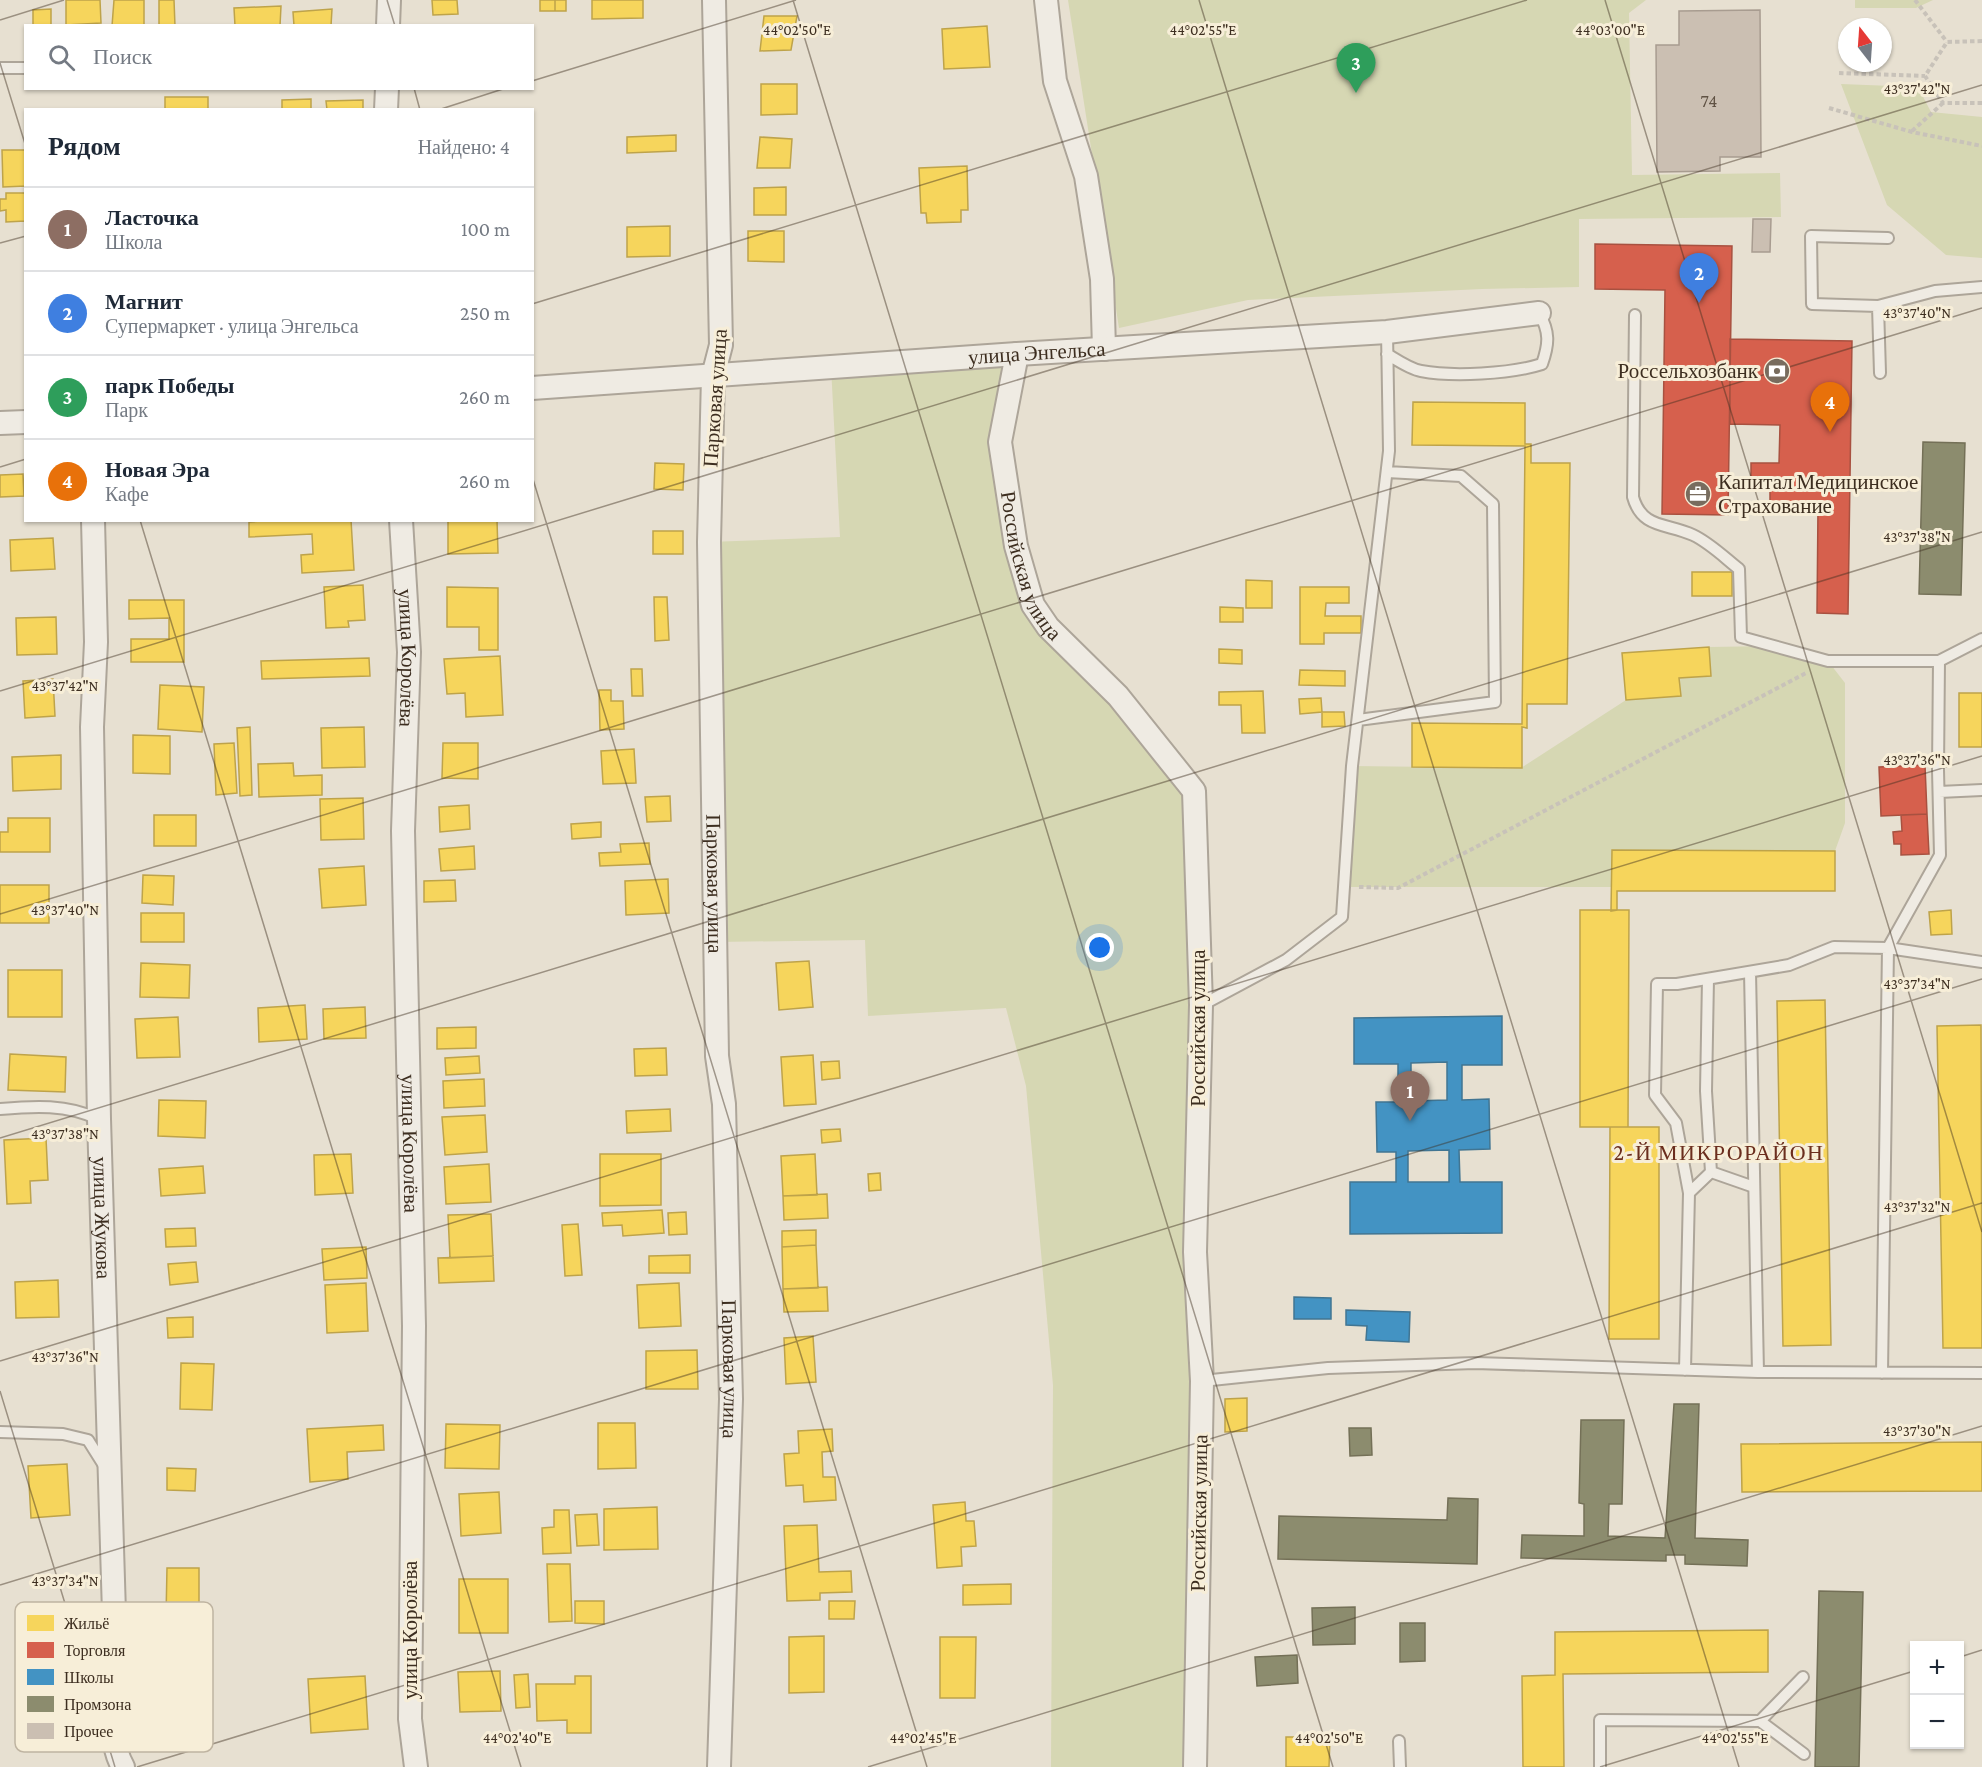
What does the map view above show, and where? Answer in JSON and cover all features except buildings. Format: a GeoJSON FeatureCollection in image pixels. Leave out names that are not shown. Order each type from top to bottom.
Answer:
{"type":"FeatureCollection","features":[{"type":"Feature","properties":{"kind":"street"},"geometry":{"type":"LineString","coordinates":[[388,24],[389,0]]}},
{"type":"Feature","properties":{"kind":"street","name":"Парковая улица"},"geometry":{"type":"LineString","coordinates":[[714,0],[721,345],[713,376],[709,542],[717,1056],[724,1104],[731,1399],[719,1767]]}},
{"type":"Feature","properties":{"kind":"street"},"geometry":{"type":"LineString","coordinates":[[1046,0],[1055,81],[1086,176],[1102,279],[1104,349]]}},
{"type":"Feature","properties":{"kind":"street","name":"улица Энгельса"},"geometry":{"type":"LineString","coordinates":[[534,388],[1104,349],[1387,343],[1539,313]]}},
{"type":"Feature","properties":{"kind":"street","name":"Российская улица"},"geometry":{"type":"LineString","coordinates":[[1017,354],[1000,442],[1016,546],[1033,605],[1048,627],[1118,696],[1194,790],[1201,1005],[1195,1252],[1202,1381],[1195,1767]]}},
{"type":"Feature","properties":{"kind":"street"},"geometry":{"type":"LineString","coordinates":[[0,423],[24,422]]}},
{"type":"Feature","properties":{"kind":"street","name":"улица Жукова"},"geometry":{"type":"LineString","coordinates":[[93,522],[96,642],[92,727],[99,1119],[113,1602]]}},
{"type":"Feature","properties":{"kind":"street","name":"улица Королёва"},"geometry":{"type":"LineString","coordinates":[[401,522],[409,652],[404,831],[414,1326],[410,1719],[416,1767]]}},
{"type":"Feature","properties":{"kind":"street","name":"улица Жукова"},"geometry":{"type":"LineString","coordinates":[[116,1752],[123,1767]]}},
{"type":"Feature","properties":{"kind":"lane"},"geometry":{"type":"LineString","coordinates":[[0,68],[24,68]]}},
{"type":"Feature","properties":{"kind":"lane"},"geometry":{"type":"LineString","coordinates":[[1888,238],[1811,236],[1812,304],[1878,306],[1935,291],[1982,287]]}},
{"type":"Feature","properties":{"kind":"lane"},"geometry":{"type":"LineString","coordinates":[[1878,306],[1880,373]]}},
{"type":"Feature","properties":{"kind":"lane"},"geometry":{"type":"LineString","coordinates":[[1387,343],[1419,371],[1466,373],[1529,369],[1542,364],[1549,344],[1547,327],[1539,313]]}},
{"type":"Feature","properties":{"kind":"lane"},"geometry":{"type":"LineString","coordinates":[[1635,315],[1632,497],[1637,512],[1650,522],[1694,536],[1739,569],[1741,637],[1828,661],[1939,661],[1982,639]]}},
{"type":"Feature","properties":{"kind":"lane"},"geometry":{"type":"LineString","coordinates":[[1201,1005],[1286,960],[1342,917],[1358,720],[1389,451],[1387,343]]}},
{"type":"Feature","properties":{"kind":"lane"},"geometry":{"type":"LineString","coordinates":[[1358,720],[1495,702],[1493,504],[1461,476],[1387,472]]}},
{"type":"Feature","properties":{"kind":"lane"},"geometry":{"type":"LineString","coordinates":[[1882,1373],[1888,948],[1940,855],[1939,661]]}},
{"type":"Feature","properties":{"kind":"lane"},"geometry":{"type":"LineString","coordinates":[[1939,792],[1982,790]]}},
{"type":"Feature","properties":{"kind":"lane"},"geometry":{"type":"LineString","coordinates":[[1685,1370],[1689,1193],[1676,1123],[1655,1095],[1657,984],[1677,984],[1789,965],[1834,947],[1888,948],[1982,962]]}},
{"type":"Feature","properties":{"kind":"lane"},"geometry":{"type":"LineString","coordinates":[[1750,972],[1758,1372]]}},
{"type":"Feature","properties":{"kind":"lane"},"geometry":{"type":"LineString","coordinates":[[1689,1193],[1711,1172],[1706,1091],[1708,979]]}},
{"type":"Feature","properties":{"kind":"lane"},"geometry":{"type":"LineString","coordinates":[[0,1109],[31,1106],[78,1109],[99,1119]]}},
{"type":"Feature","properties":{"kind":"lane"},"geometry":{"type":"LineString","coordinates":[[1711,1172],[1754,1187]]}},
{"type":"Feature","properties":{"kind":"lane"},"geometry":{"type":"LineString","coordinates":[[1202,1381],[1328,1368],[1475,1363],[1758,1372],[1982,1373]]}},
{"type":"Feature","properties":{"kind":"lane"},"geometry":{"type":"LineString","coordinates":[[0,1432],[63,1434],[88,1440],[109,1473]]}},
{"type":"Feature","properties":{"kind":"lane"},"geometry":{"type":"LineString","coordinates":[[1760,1722],[1803,1677]]}},
{"type":"Feature","properties":{"kind":"lane"},"geometry":{"type":"LineString","coordinates":[[1600,1767],[1600,1720],[1760,1722],[1804,1754]]}},
{"type":"Feature","properties":{"kind":"lane"},"geometry":{"type":"LineString","coordinates":[[1399,1742],[1400,1767]]}},
{"type":"Feature","properties":{"kind":"path"},"geometry":{"type":"LineString","coordinates":[[1916,0],[1947,42]]}},
{"type":"Feature","properties":{"kind":"path"},"geometry":{"type":"LineString","coordinates":[[1947,42],[1982,42]]}},
{"type":"Feature","properties":{"kind":"path"},"geometry":{"type":"LineString","coordinates":[[1925,76],[1947,42]]}},
{"type":"Feature","properties":{"kind":"path"},"geometry":{"type":"LineString","coordinates":[[1839,73],[1925,76]]}},
{"type":"Feature","properties":{"kind":"path"},"geometry":{"type":"LineString","coordinates":[[1925,76],[1943,103]]}},
{"type":"Feature","properties":{"kind":"path"},"geometry":{"type":"LineString","coordinates":[[1912,132],[1943,103],[1982,103]]}},
{"type":"Feature","properties":{"kind":"path"},"geometry":{"type":"LineString","coordinates":[[1829,108],[1912,132],[1982,146]]}},
{"type":"Feature","properties":{"kind":"path"},"geometry":{"type":"LineString","coordinates":[[1344,887],[1398,888],[1828,661]]}},
{"type":"Feature","properties":{"kind":"green space"},"geometry":{"type":"Polygon","coordinates":[[[1068,0],[1646,0],[1629,13],[1632,175],[1780,173],[1781,217],[1579,219],[1579,287],[1482,289],[1248,300],[1119,328],[1068,0]]]}},
{"type":"Feature","properties":{"kind":"green space"},"geometry":{"type":"Polygon","coordinates":[[[1855,0],[1933,0],[1916,8],[1855,8],[1855,0]]]}},
{"type":"Feature","properties":{"kind":"green space"},"geometry":{"type":"Polygon","coordinates":[[[1841,84],[1918,87],[1931,112],[1982,117],[1982,258],[1946,255],[1887,205],[1841,84]]]}},
{"type":"Feature","properties":{"kind":"green space"},"geometry":{"type":"Polygon","coordinates":[[[1017,354],[1000,442],[1033,605],[1194,791],[1195,1767],[1051,1767],[1053,1385],[1026,1086],[1006,1008],[868,1016],[865,940],[716,942],[709,542],[840,537],[831,367],[1017,354]]]}},
{"type":"Feature","properties":{"kind":"green space"},"geometry":{"type":"Polygon","coordinates":[[[1772,646],[1828,661],[1845,683],[1845,823],[1835,851],[1612,850],[1611,887],[1344,887],[1352,766],[1521,768],[1626,700],[1681,696],[1679,678],[1711,675],[1709,647],[1772,646]]]}},
{"type":"Feature","properties":{"kind":"place","name":"парк Победы"},"geometry":{"type":"Point","coordinates":[1356,93]}},
{"type":"Feature","properties":{"kind":"place","name":"Магнит"},"geometry":{"type":"Point","coordinates":[1699,303]}},
{"type":"Feature","properties":{"kind":"place","name":"Россельхозбанк"},"geometry":{"type":"Point","coordinates":[1777,371]}},
{"type":"Feature","properties":{"kind":"place","name":"Новая Эра"},"geometry":{"type":"Point","coordinates":[1830,432]}},
{"type":"Feature","properties":{"kind":"place","name":"Капитал Медицинское Страхование"},"geometry":{"type":"Point","coordinates":[1698,494]}},
{"type":"Feature","properties":{"kind":"place","name":"Ласточка"},"geometry":{"type":"Point","coordinates":[1410,1121]}},
{"type":"Feature","properties":{"kind":"district","name":"2-Й МИКРОРАЙОН"},"geometry":{"type":"Point","coordinates":[1719,1152]}}]}
